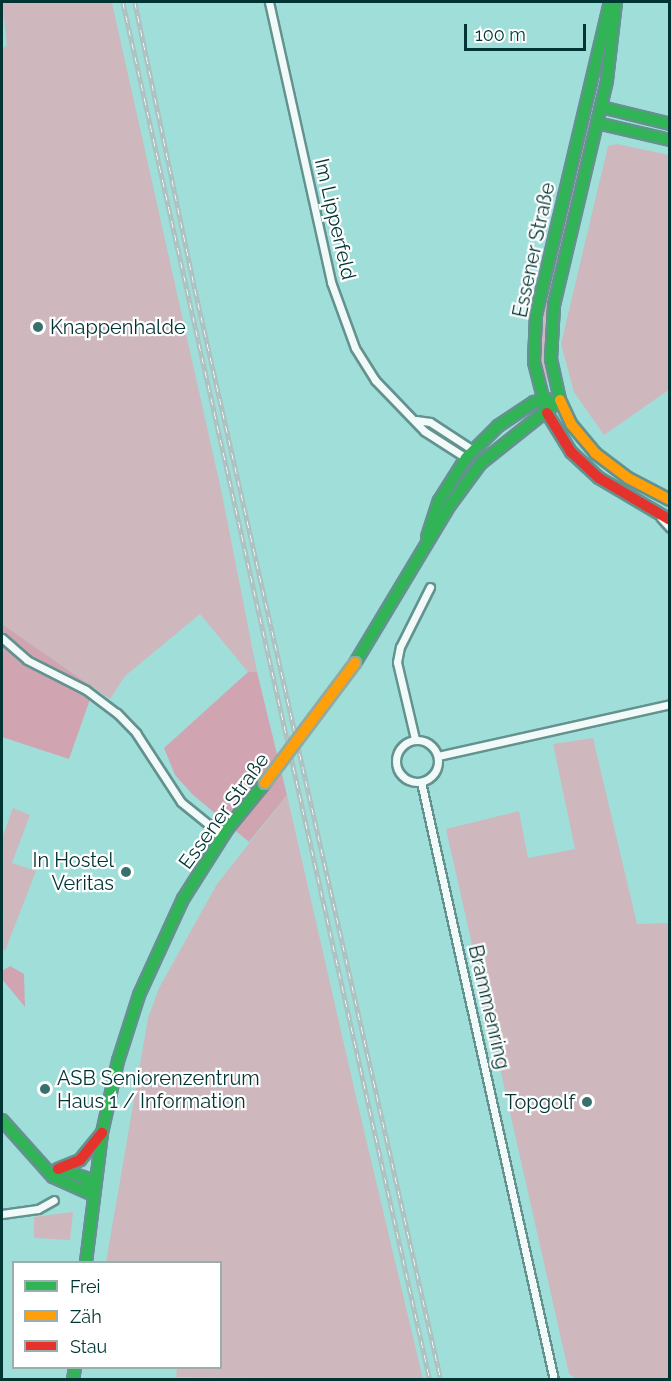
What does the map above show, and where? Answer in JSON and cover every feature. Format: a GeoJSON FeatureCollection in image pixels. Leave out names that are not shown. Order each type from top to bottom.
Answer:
{"type":"FeatureCollection","features":[{"type":"Feature","properties":{"kind":"main road","name":"Essener Straße"},"geometry":{"type":"LineString","coordinates":[[547,413],[541,399],[534,362],[535,323],[610,2]]}},
{"type":"Feature","properties":{"kind":"main road","name":"Essener Straße"},"geometry":{"type":"LineString","coordinates":[[86,1261],[102,1133],[118,1061],[139,995],[183,899],[223,836],[355,663],[424,548],[481,463],[547,413],[560,400],[551,359],[554,305],[601,107],[610,63],[616,2]]}},
{"type":"Feature","properties":{"kind":"main road"},"geometry":{"type":"LineString","coordinates":[[585,109],[601,107],[669,124]]}},
{"type":"Feature","properties":{"kind":"main road"},"geometry":{"type":"LineString","coordinates":[[585,109],[597,123],[669,140]]}},
{"type":"Feature","properties":{"kind":"main road","name":"Essener Straße"},"geometry":{"type":"LineString","coordinates":[[424,548],[439,501],[469,454],[498,426],[541,399]]}},
{"type":"Feature","properties":{"kind":"main road"},"geometry":{"type":"LineString","coordinates":[[541,399],[560,400],[575,430],[604,461],[669,500]]}},
{"type":"Feature","properties":{"kind":"main road"},"geometry":{"type":"LineString","coordinates":[[547,413],[566,445],[592,472],[611,488],[664,518]]}},
{"type":"Feature","properties":{"kind":"main road"},"geometry":{"type":"LineString","coordinates":[[469,454],[481,463]]}},
{"type":"Feature","properties":{"kind":"main road"},"geometry":{"type":"LineString","coordinates":[[2,1120],[41,1164],[62,1183],[93,1195]]}},
{"type":"Feature","properties":{"kind":"main road"},"geometry":{"type":"LineString","coordinates":[[60,1170],[80,1160],[102,1133]]}},
{"type":"Feature","properties":{"kind":"main road"},"geometry":{"type":"LineString","coordinates":[[41,1164],[86,1178],[93,1195]]}},
{"type":"Feature","properties":{"kind":"street","name":"Im Lipperfeld"},"geometry":{"type":"LineString","coordinates":[[269,2],[336,302],[364,366],[389,396],[416,420],[424,431],[469,454]]}},
{"type":"Feature","properties":{"kind":"street","name":"Im Lipperfeld"},"geometry":{"type":"LineString","coordinates":[[416,420],[430,422],[469,454]]}},
{"type":"Feature","properties":{"kind":"street"},"geometry":{"type":"LineString","coordinates":[[664,518],[669,528]]}},
{"type":"Feature","properties":{"kind":"street"},"geometry":{"type":"LineString","coordinates":[[416,739],[398,663],[400,647],[430,587]]}},
{"type":"Feature","properties":{"kind":"street"},"geometry":{"type":"LineString","coordinates":[[2,638],[27,660],[86,690],[117,713],[136,733],[181,802],[223,836]]}},
{"type":"Feature","properties":{"kind":"street"},"geometry":{"type":"LineString","coordinates":[[438,756],[669,705]]}},
{"type":"Feature","properties":{"kind":"street"},"geometry":{"type":"LineString","coordinates":[[416,739],[428,742],[438,756],[434,773],[421,782],[405,778],[396,766],[400,748],[416,739]]}},
{"type":"Feature","properties":{"kind":"street","name":"Brammenring"},"geometry":{"type":"LineString","coordinates":[[421,782],[554,1380]]}},
{"type":"Feature","properties":{"kind":"street"},"geometry":{"type":"LineString","coordinates":[[2,1214],[38,1209],[54,1200]]}},
{"type":"Feature","properties":{"kind":"shaded area"},"geometry":{"type":"Polygon","coordinates":[[[2,2],[112,3],[222,494],[257,672],[248,672],[200,614],[125,676],[110,699],[2,624],[2,48],[7,46],[2,2]]]}},
{"type":"Feature","properties":{"kind":"shaded area"},"geometry":{"type":"Polygon","coordinates":[[[592,121],[554,289],[552,380],[541,381],[542,307],[585,128],[592,121]]]}},
{"type":"Feature","properties":{"kind":"shaded area"},"geometry":{"type":"Polygon","coordinates":[[[617,144],[669,155],[670,389],[604,435],[574,392],[561,344],[608,146],[617,144]]]}},
{"type":"Feature","properties":{"kind":"shaded area"},"geometry":{"type":"Polygon","coordinates":[[[2,624],[94,688],[69,759],[2,737],[2,624]]]}},
{"type":"Feature","properties":{"kind":"shaded area"},"geometry":{"type":"Polygon","coordinates":[[[248,672],[257,672],[287,795],[249,842],[192,794],[175,775],[164,748],[248,672]]]}},
{"type":"Feature","properties":{"kind":"shaded area"},"geometry":{"type":"Polygon","coordinates":[[[593,738],[637,924],[669,923],[669,1379],[578,1380],[569,1374],[446,829],[519,811],[528,858],[575,849],[553,744],[593,738]]]}},
{"type":"Feature","properties":{"kind":"shaded area"},"geometry":{"type":"Polygon","coordinates":[[[287,795],[423,1379],[176,1377],[177,1369],[222,1369],[222,1261],[106,1261],[148,1018],[159,988],[217,884],[287,795]]]}},
{"type":"Feature","properties":{"kind":"shaded area"},"geometry":{"type":"Polygon","coordinates":[[[13,808],[30,815],[12,863],[36,871],[5,951],[2,948],[2,838],[13,808]]]}},
{"type":"Feature","properties":{"kind":"shaded area"},"geometry":{"type":"Polygon","coordinates":[[[10,966],[24,974],[25,1007],[2,979],[2,971],[10,966]]]}},
{"type":"Feature","properties":{"kind":"shaded area"},"geometry":{"type":"Polygon","coordinates":[[[73,1212],[70,1240],[34,1238],[34,1217],[73,1212]]]}},
{"type":"Feature","properties":{"kind":"railway"},"geometry":{"type":"LineString","coordinates":[[123,2],[430,1380]]}},
{"type":"Feature","properties":{"kind":"railway"},"geometry":{"type":"LineString","coordinates":[[135,2],[195,289],[441,1380]]}},
{"type":"Feature","properties":{"kind":"traffic: fast"},"geometry":{"type":"LineString","coordinates":[[547,413],[534,362],[536,315],[610,2]]}},
{"type":"Feature","properties":{"kind":"traffic: fast"},"geometry":{"type":"LineString","coordinates":[[560,400],[551,359],[554,305],[607,80],[616,2]]}},
{"type":"Feature","properties":{"kind":"traffic: fast"},"geometry":{"type":"LineString","coordinates":[[601,107],[670,124]]}},
{"type":"Feature","properties":{"kind":"traffic: fast"},"geometry":{"type":"LineString","coordinates":[[597,123],[670,140]]}},
{"type":"Feature","properties":{"kind":"traffic: fast"},"geometry":{"type":"LineString","coordinates":[[427,537],[439,501],[466,458],[498,426],[534,402],[548,399]]}},
{"type":"Feature","properties":{"kind":"traffic: fast"},"geometry":{"type":"LineString","coordinates":[[355,663],[450,505],[481,463],[560,400]]}},
{"type":"Feature","properties":{"kind":"traffic: fast"},"geometry":{"type":"LineString","coordinates":[[86,1261],[102,1133],[118,1061],[139,995],[183,899],[228,828],[265,783]]}},
{"type":"Feature","properties":{"kind":"traffic: fast"},"geometry":{"type":"LineString","coordinates":[[2,1120],[53,1177],[93,1195],[86,1178],[60,1169]]}},
{"type":"Feature","properties":{"kind":"traffic: fast"},"geometry":{"type":"LineString","coordinates":[[73,1380],[75,1369]]}},
{"type":"Feature","properties":{"kind":"traffic: slow"},"geometry":{"type":"LineString","coordinates":[[560,400],[571,424],[595,453],[628,478],[670,500]]}},
{"type":"Feature","properties":{"kind":"traffic: slow"},"geometry":{"type":"LineString","coordinates":[[265,783],[355,663]]}},
{"type":"Feature","properties":{"kind":"traffic: jam"},"geometry":{"type":"LineString","coordinates":[[547,413],[571,452],[599,478],[670,520]]}},
{"type":"Feature","properties":{"kind":"traffic: jam"},"geometry":{"type":"LineString","coordinates":[[58,1169],[80,1160],[102,1133]]}},
{"type":"Feature","properties":{"kind":"place","name":"Knappenhalde"},"geometry":{"type":"Point","coordinates":[38,327]}},
{"type":"Feature","properties":{"kind":"place","name":"In Hostel Veritas"},"geometry":{"type":"Point","coordinates":[126,872]}},
{"type":"Feature","properties":{"kind":"place","name":"ASB Seniorenzentrum Haus 1 / Information"},"geometry":{"type":"Point","coordinates":[45,1089]}},
{"type":"Feature","properties":{"kind":"place","name":"Topgolf"},"geometry":{"type":"Point","coordinates":[587,1102]}}]}
